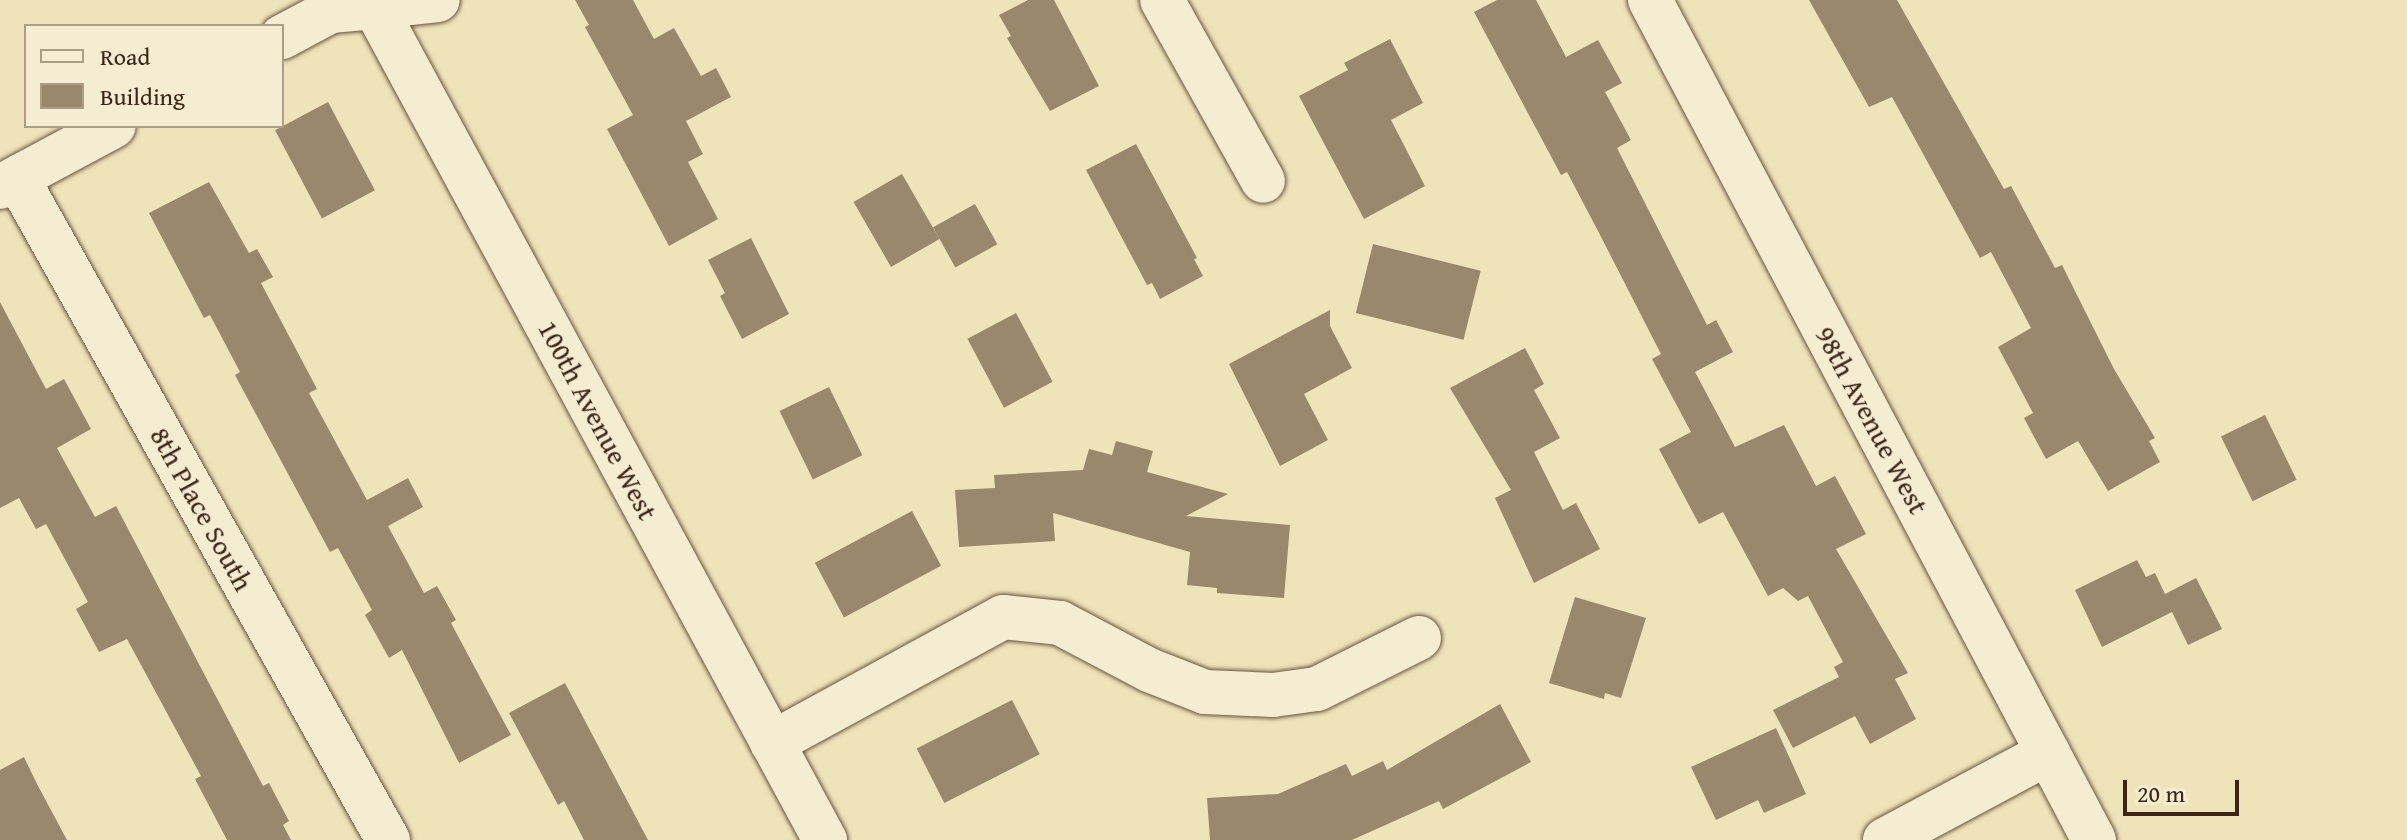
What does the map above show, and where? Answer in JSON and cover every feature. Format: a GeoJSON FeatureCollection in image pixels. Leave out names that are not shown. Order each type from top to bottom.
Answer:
{"type":"FeatureCollection","features":[{"type":"Feature","properties":{"kind":"street"},"geometry":{"type":"LineString","coordinates":[[284,36],[331,11],[373,4],[438,0]]}},
{"type":"Feature","properties":{"kind":"street"},"geometry":{"type":"LineString","coordinates":[[1162,0],[1263,181]]}},
{"type":"Feature","properties":{"kind":"street","name":"98th Avenue West"},"geometry":{"type":"LineString","coordinates":[[1650,0],[2094,840]]}},
{"type":"Feature","properties":{"kind":"street","name":"100th Avenue West"},"geometry":{"type":"LineString","coordinates":[[373,4],[825,840]]}},
{"type":"Feature","properties":{"kind":"street"},"geometry":{"type":"LineString","coordinates":[[9,182],[110,128]]}},
{"type":"Feature","properties":{"kind":"street","name":"8th Place South"},"geometry":{"type":"LineString","coordinates":[[9,182],[388,840]]}},
{"type":"Feature","properties":{"kind":"street"},"geometry":{"type":"LineString","coordinates":[[772,743],[1003,617],[1060,623],[1149,670],[1205,692],[1273,695],[1317,689],[1419,638]]}},
{"type":"Feature","properties":{"kind":"street"},"geometry":{"type":"LineString","coordinates":[[1885,840],[2048,753]]}},
{"type":"Feature","properties":{"kind":"building"},"geometry":{"type":"Polygon","coordinates":[[[575,0],[633,0],[654,39],[674,28],[701,76],[716,68],[731,97],[686,121],[703,154],[688,162],[718,219],[669,246],[607,129],[633,115],[585,27],[589,25],[575,0]]]}},
{"type":"Feature","properties":{"kind":"building"},"geometry":{"type":"Polygon","coordinates":[[[1028,0],[1054,0],[1099,86],[1050,111],[1007,38],[1011,36],[999,15],[1028,0]]]}},
{"type":"Feature","properties":{"kind":"building"},"geometry":{"type":"Polygon","coordinates":[[[1497,0],[1536,0],[1566,57],[1598,40],[1622,83],[1605,92],[1631,140],[1617,148],[1707,325],[1716,320],[1733,352],[1695,372],[1735,447],[1784,425],[1816,486],[1835,476],[1866,534],[1836,549],[1908,673],[1895,679],[1916,719],[1870,744],[1855,716],[1793,748],[1773,710],[1839,677],[1834,667],[1843,662],[1808,596],[1798,601],[1783,588],[1768,596],[1723,512],[1699,524],[1659,449],[1691,432],[1652,359],[1661,354],[1598,231],[1567,172],[1561,175],[1474,12],[1497,0]]]}},
{"type":"Feature","properties":{"kind":"building"},"geometry":{"type":"Polygon","coordinates":[[[1809,0],[1897,0],[2004,189],[2011,186],[2055,268],[2062,265],[2114,369],[2155,438],[2149,441],[2160,462],[2108,491],[2078,441],[2046,459],[2024,418],[2033,413],[1998,347],[2031,328],[1991,252],[1980,258],[1892,97],[1869,107],[1809,0]]]}},
{"type":"Feature","properties":{"kind":"building"},"geometry":{"type":"Polygon","coordinates":[[[1390,39],[1423,103],[1391,120],[1425,186],[1364,219],[1299,96],[1348,70],[1344,63],[1390,39]]]}},
{"type":"Feature","properties":{"kind":"building"},"geometry":{"type":"Polygon","coordinates":[[[328,102],[375,190],[322,218],[275,130],[328,102]]]}},
{"type":"Feature","properties":{"kind":"building"},"geometry":{"type":"Polygon","coordinates":[[[1136,144],[1197,258],[1194,259],[1203,276],[1160,299],[1152,283],[1147,285],[1086,170],[1136,144]]]}},
{"type":"Feature","properties":{"kind":"building"},"geometry":{"type":"Polygon","coordinates":[[[902,174],[940,239],[891,267],[854,202],[902,174]]]}},
{"type":"Feature","properties":{"kind":"building"},"geometry":{"type":"Polygon","coordinates":[[[209,182],[249,253],[257,249],[273,277],[261,283],[317,389],[309,393],[367,500],[408,478],[423,507],[388,526],[424,593],[437,586],[456,620],[451,623],[511,735],[459,763],[402,650],[389,658],[365,615],[372,610],[338,548],[330,552],[235,375],[240,372],[210,315],[204,318],[149,213],[209,182]]]}},
{"type":"Feature","properties":{"kind":"building"},"geometry":{"type":"Polygon","coordinates":[[[975,204],[997,244],[955,268],[933,227],[975,204]]]}},
{"type":"Feature","properties":{"kind":"building"},"geometry":{"type":"Polygon","coordinates":[[[751,238],[789,314],[742,339],[720,296],[725,293],[708,260],[751,238]]]}},
{"type":"Feature","properties":{"kind":"building"},"geometry":{"type":"Polygon","coordinates":[[[1373,244],[1481,271],[1464,340],[1356,313],[1373,244]]]}},
{"type":"Feature","properties":{"kind":"building"},"geometry":{"type":"Polygon","coordinates":[[[0,302],[46,389],[64,379],[91,429],[57,448],[95,517],[116,506],[263,786],[269,783],[289,821],[283,825],[291,840],[227,840],[195,779],[201,776],[127,639],[99,652],[76,609],[88,602],[46,524],[36,529],[19,498],[0,508],[0,302]]]}},
{"type":"Feature","properties":{"kind":"building"},"geometry":{"type":"Polygon","coordinates":[[[1330,310],[1330,326],[1352,368],[1304,394],[1328,440],[1280,466],[1229,364],[1330,310]]]}},
{"type":"Feature","properties":{"kind":"building"},"geometry":{"type":"Polygon","coordinates":[[[1016,313],[1053,382],[1004,408],[967,339],[1016,313]]]}},
{"type":"Feature","properties":{"kind":"building"},"geometry":{"type":"Polygon","coordinates":[[[1525,348],[1544,384],[1534,390],[1560,438],[1534,452],[1563,510],[1576,503],[1600,549],[1534,583],[1495,498],[1511,490],[1450,388],[1525,348]]]}},
{"type":"Feature","properties":{"kind":"building"},"geometry":{"type":"Polygon","coordinates":[[[829,387],[862,455],[813,479],[780,411],[829,387]]]}},
{"type":"Feature","properties":{"kind":"building"},"geometry":{"type":"Polygon","coordinates":[[[2265,415],[2297,480],[2253,501],[2221,436],[2265,415]]]}},
{"type":"Feature","properties":{"kind":"building"},"geometry":{"type":"Polygon","coordinates":[[[1116,441],[1153,451],[1147,472],[1228,494],[1186,516],[1290,525],[1284,598],[1217,593],[1217,588],[1187,585],[1190,552],[1053,513],[1055,541],[959,547],[955,490],[995,488],[994,475],[1083,470],[1089,449],[1112,455],[1116,441]]]}},
{"type":"Feature","properties":{"kind":"building"},"geometry":{"type":"Polygon","coordinates":[[[912,511],[941,566],[844,617],[815,563],[912,511]]]}},
{"type":"Feature","properties":{"kind":"building"},"geometry":{"type":"Polygon","coordinates":[[[2137,560],[2146,577],[2155,573],[2165,594],[2196,578],[2222,629],[2188,645],[2172,612],[2102,647],[2075,590],[2137,560]]]}},
{"type":"Feature","properties":{"kind":"building"},"geometry":{"type":"Polygon","coordinates":[[[1575,597],[1646,618],[1621,698],[1605,693],[1604,699],[1549,683],[1575,597]]]}},
{"type":"Feature","properties":{"kind":"building"},"geometry":{"type":"Polygon","coordinates":[[[565,683],[648,840],[584,840],[564,801],[558,805],[509,713],[565,683]]]}},
{"type":"Feature","properties":{"kind":"building"},"geometry":{"type":"Polygon","coordinates":[[[1012,700],[1040,754],[944,803],[917,749],[1012,700]]]}},
{"type":"Feature","properties":{"kind":"building"},"geometry":{"type":"Polygon","coordinates":[[[1500,704],[1531,762],[1443,809],[1439,801],[1352,840],[1210,840],[1207,798],[1278,794],[1346,764],[1352,776],[1383,761],[1387,770],[1500,704]]]}},
{"type":"Feature","properties":{"kind":"building"},"geometry":{"type":"Polygon","coordinates":[[[1776,728],[1806,794],[1764,813],[1758,800],[1716,820],[1691,767],[1776,728]]]}},
{"type":"Feature","properties":{"kind":"building"},"geometry":{"type":"Polygon","coordinates":[[[24,757],[67,840],[0,840],[0,770],[24,757]]]}}]}
